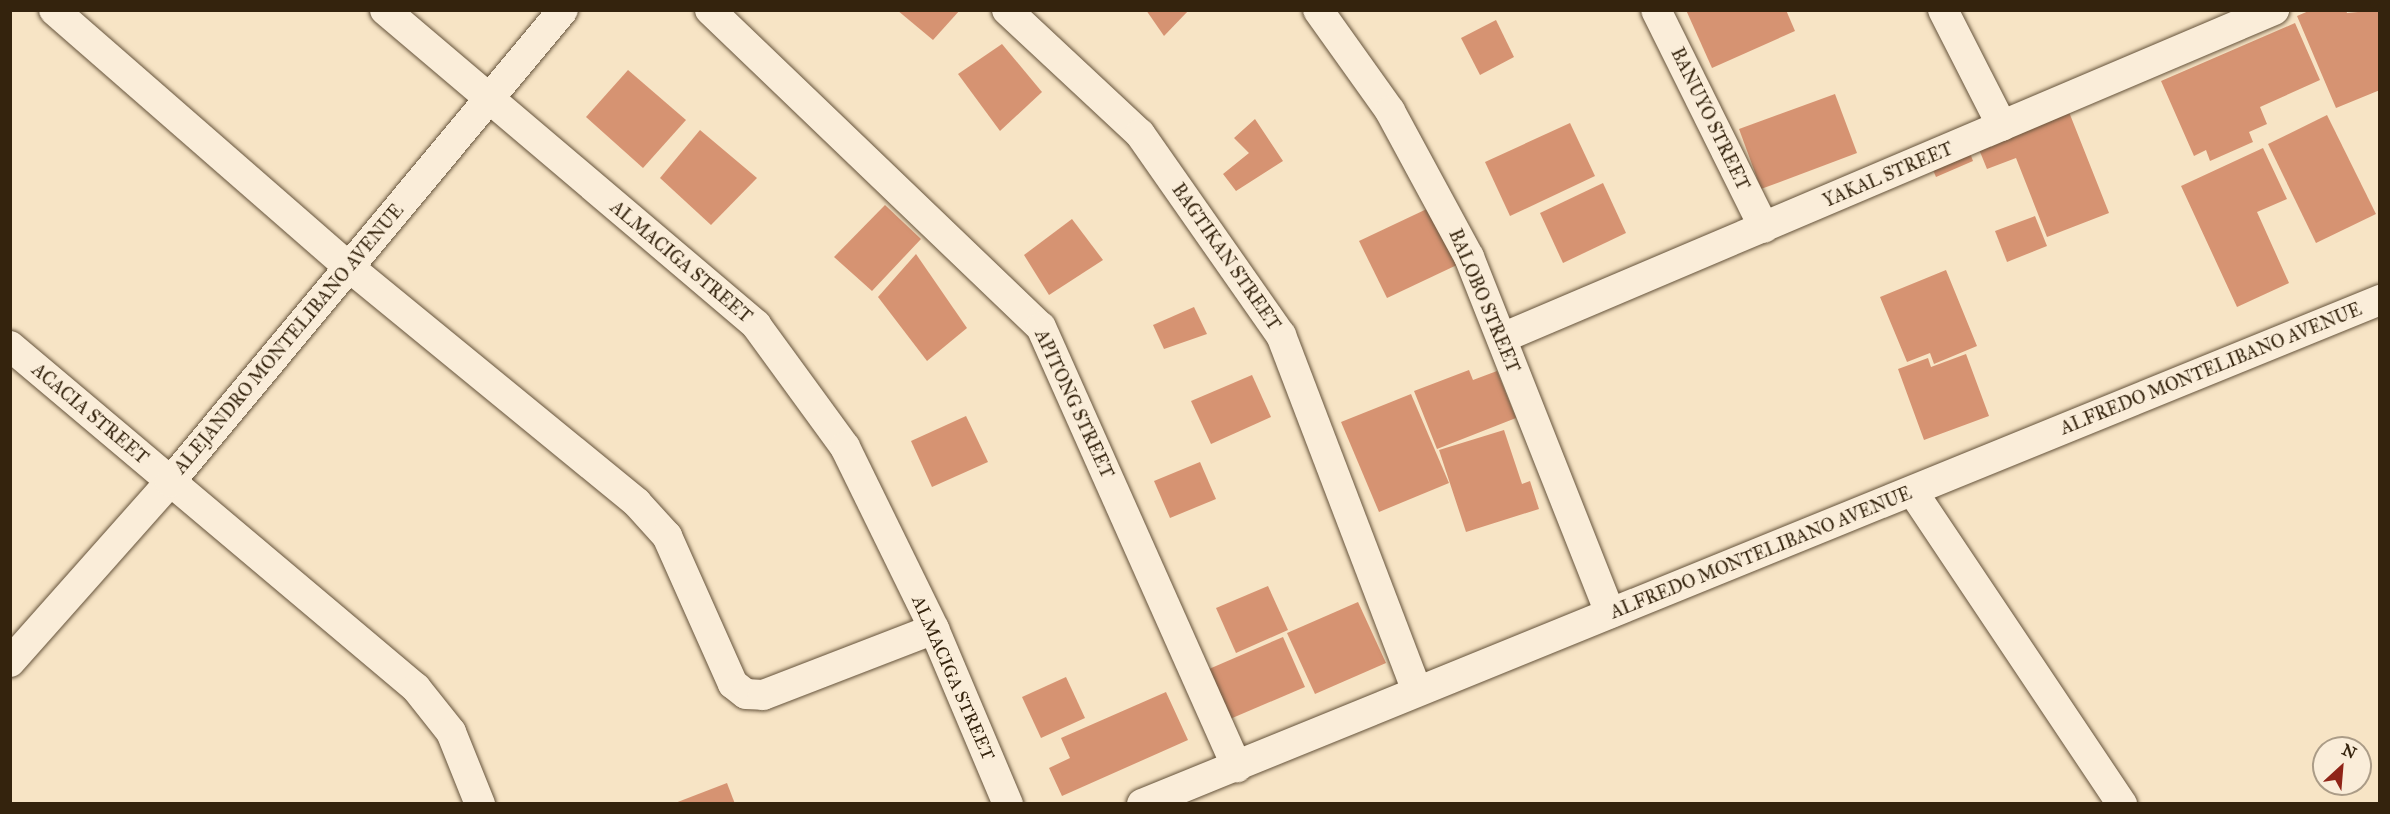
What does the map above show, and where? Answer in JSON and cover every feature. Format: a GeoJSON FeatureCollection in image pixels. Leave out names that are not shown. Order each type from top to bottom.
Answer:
{"type":"FeatureCollection","features":[{"type":"Feature","properties":{"kind":"street"},"geometry":{"type":"LineString","coordinates":[[54,10],[349,267],[637,503],[667,536],[733,684],[746,694],[763,695],[934,629]]}},
{"type":"Feature","properties":{"kind":"street","name":"ALMACIGA STREET"},"geometry":{"type":"LineString","coordinates":[[385,10],[756,324],[845,447],[934,629],[1008,804]]}},
{"type":"Feature","properties":{"kind":"street","name":"ALEJANDRO MONTELIBANO AVENUE"},"geometry":{"type":"LineString","coordinates":[[10,662],[170,482],[563,10]]}},
{"type":"Feature","properties":{"kind":"street","name":"APITONG STREET"},"geometry":{"type":"LineString","coordinates":[[710,10],[1041,327],[1237,767]]}},
{"type":"Feature","properties":{"kind":"street","name":"BAGTIKAN STREET"},"geometry":{"type":"LineString","coordinates":[[1007,10],[1140,134],[1281,335],[1417,691]]}},
{"type":"Feature","properties":{"kind":"street","name":"BALOBO STREET"},"geometry":{"type":"LineString","coordinates":[[1318,10],[1390,111],[1469,257],[1610,613]]}},
{"type":"Feature","properties":{"kind":"street","name":"BANUYO STREET"},"geometry":{"type":"LineString","coordinates":[[1656,10],[1764,228]]}},
{"type":"Feature","properties":{"kind":"street"},"geometry":{"type":"LineString","coordinates":[[1943,10],[2002,126]]}},
{"type":"Feature","properties":{"kind":"street","name":"YAKAL STREET"},"geometry":{"type":"LineString","coordinates":[[1502,338],[2002,126],[2222,21],[2274,10]]}},
{"type":"Feature","properties":{"kind":"street","name":"ALFREDO MONTELIBANO AVENUE"},"geometry":{"type":"LineString","coordinates":[[1142,804],[1913,492],[2379,300]]}},
{"type":"Feature","properties":{"kind":"street","name":"ACACIA STREET"},"geometry":{"type":"LineString","coordinates":[[10,346],[416,688],[450,732],[480,804]]}},
{"type":"Feature","properties":{"kind":"street"},"geometry":{"type":"LineString","coordinates":[[1913,492],[2122,804]]}},
{"type":"Feature","properties":{"kind":"building"},"geometry":{"type":"Polygon","coordinates":[[[897,10],[960,10],[933,40],[897,10]]]}},
{"type":"Feature","properties":{"kind":"building"},"geometry":{"type":"Polygon","coordinates":[[[1146,10],[1189,10],[1164,36],[1146,10]]]}},
{"type":"Feature","properties":{"kind":"building"},"geometry":{"type":"Polygon","coordinates":[[[1686,10],[1786,10],[1795,31],[1712,68],[1686,10]]]}},
{"type":"Feature","properties":{"kind":"building"},"geometry":{"type":"Polygon","coordinates":[[[2311,10],[2346,10],[2347,13],[2380,10],[2380,90],[2336,108],[2297,16],[2311,10]]]}},
{"type":"Feature","properties":{"kind":"building"},"geometry":{"type":"Polygon","coordinates":[[[1496,20],[1514,57],[1480,75],[1461,38],[1496,20]]]}},
{"type":"Feature","properties":{"kind":"building"},"geometry":{"type":"Polygon","coordinates":[[[2295,23],[2320,80],[2260,107],[2267,124],[2249,132],[2253,142],[2210,161],[2206,150],[2194,156],[2161,81],[2295,23]]]}},
{"type":"Feature","properties":{"kind":"building"},"geometry":{"type":"Polygon","coordinates":[[[1002,44],[1042,92],[1000,131],[958,74],[1002,44]]]}},
{"type":"Feature","properties":{"kind":"building"},"geometry":{"type":"Polygon","coordinates":[[[628,70],[686,120],[643,168],[586,117],[628,70]]]}},
{"type":"Feature","properties":{"kind":"building"},"geometry":{"type":"Polygon","coordinates":[[[1835,94],[1857,153],[1761,189],[1739,129],[1835,94]]]}},
{"type":"Feature","properties":{"kind":"building"},"geometry":{"type":"Polygon","coordinates":[[[2067,107],[2109,213],[2047,237],[2016,158],[1987,169],[1976,142],[2067,107]]]}},
{"type":"Feature","properties":{"kind":"building"},"geometry":{"type":"Polygon","coordinates":[[[2327,115],[2376,214],[2316,243],[2268,144],[2327,115]]]}},
{"type":"Feature","properties":{"kind":"building"},"geometry":{"type":"Polygon","coordinates":[[[1255,119],[1283,161],[1236,191],[1223,174],[1249,153],[1234,138],[1255,119]]]}},
{"type":"Feature","properties":{"kind":"building"},"geometry":{"type":"Polygon","coordinates":[[[1570,123],[1595,176],[1510,216],[1485,162],[1570,123]]]}},
{"type":"Feature","properties":{"kind":"building"},"geometry":{"type":"Polygon","coordinates":[[[700,130],[757,178],[711,225],[660,178],[700,130]]]}},
{"type":"Feature","properties":{"kind":"building"},"geometry":{"type":"Polygon","coordinates":[[[1968,148],[1973,161],[1936,177],[1930,163],[1968,148]]]}},
{"type":"Feature","properties":{"kind":"building"},"geometry":{"type":"Polygon","coordinates":[[[2263,148],[2287,199],[2257,212],[2289,283],[2237,307],[2181,186],[2263,148]]]}},
{"type":"Feature","properties":{"kind":"building"},"geometry":{"type":"Polygon","coordinates":[[[1603,183],[1626,233],[1563,263],[1540,213],[1603,183]]]}},
{"type":"Feature","properties":{"kind":"building"},"geometry":{"type":"Polygon","coordinates":[[[885,205],[921,239],[872,291],[834,257],[885,205]]]}},
{"type":"Feature","properties":{"kind":"building"},"geometry":{"type":"Polygon","coordinates":[[[1431,207],[1459,264],[1387,298],[1359,241],[1431,207]]]}},
{"type":"Feature","properties":{"kind":"building"},"geometry":{"type":"Polygon","coordinates":[[[2035,216],[2047,246],[2007,262],[1995,231],[2035,216]]]}},
{"type":"Feature","properties":{"kind":"building"},"geometry":{"type":"Polygon","coordinates":[[[1072,219],[1103,260],[1049,295],[1024,255],[1072,219]]]}},
{"type":"Feature","properties":{"kind":"building"},"geometry":{"type":"Polygon","coordinates":[[[916,254],[967,328],[927,361],[878,297],[916,254]]]}},
{"type":"Feature","properties":{"kind":"building"},"geometry":{"type":"Polygon","coordinates":[[[1946,270],[1977,346],[1934,364],[1930,353],[1907,362],[1880,297],[1946,270]]]}},
{"type":"Feature","properties":{"kind":"building"},"geometry":{"type":"Polygon","coordinates":[[[1194,307],[1207,334],[1164,349],[1153,325],[1194,307]]]}},
{"type":"Feature","properties":{"kind":"building"},"geometry":{"type":"Polygon","coordinates":[[[1966,354],[1989,416],[1924,440],[1898,369],[1928,358],[1931,367],[1966,354]]]}},
{"type":"Feature","properties":{"kind":"building"},"geometry":{"type":"Polygon","coordinates":[[[1469,370],[1473,380],[1497,371],[1516,418],[1437,449],[1414,391],[1469,370]]]}},
{"type":"Feature","properties":{"kind":"building"},"geometry":{"type":"Polygon","coordinates":[[[1252,375],[1271,417],[1211,444],[1191,401],[1252,375]]]}},
{"type":"Feature","properties":{"kind":"building"},"geometry":{"type":"Polygon","coordinates":[[[1411,394],[1449,483],[1379,512],[1341,422],[1411,394]]]}},
{"type":"Feature","properties":{"kind":"building"},"geometry":{"type":"Polygon","coordinates":[[[966,416],[988,462],[932,487],[911,441],[966,416]]]}},
{"type":"Feature","properties":{"kind":"building"},"geometry":{"type":"Polygon","coordinates":[[[1504,430],[1522,484],[1530,481],[1539,509],[1466,532],[1439,450],[1504,430]]]}},
{"type":"Feature","properties":{"kind":"building"},"geometry":{"type":"Polygon","coordinates":[[[1200,462],[1216,499],[1170,518],[1154,481],[1200,462]]]}},
{"type":"Feature","properties":{"kind":"building"},"geometry":{"type":"Polygon","coordinates":[[[1268,586],[1288,630],[1236,653],[1216,608],[1268,586]]]}},
{"type":"Feature","properties":{"kind":"building"},"geometry":{"type":"Polygon","coordinates":[[[1358,602],[1386,663],[1315,694],[1287,633],[1358,602]]]}},
{"type":"Feature","properties":{"kind":"building"},"geometry":{"type":"Polygon","coordinates":[[[1283,637],[1305,687],[1230,719],[1209,669],[1283,637]]]}},
{"type":"Feature","properties":{"kind":"building"},"geometry":{"type":"Polygon","coordinates":[[[1066,677],[1085,718],[1041,738],[1022,697],[1066,677]]]}},
{"type":"Feature","properties":{"kind":"building"},"geometry":{"type":"Polygon","coordinates":[[[1166,692],[1188,740],[1062,796],[1049,768],[1070,758],[1061,738],[1166,692]]]}},
{"type":"Feature","properties":{"kind":"building"},"geometry":{"type":"Polygon","coordinates":[[[727,783],[735,804],[675,804],[675,803],[727,783]]]}}]}
